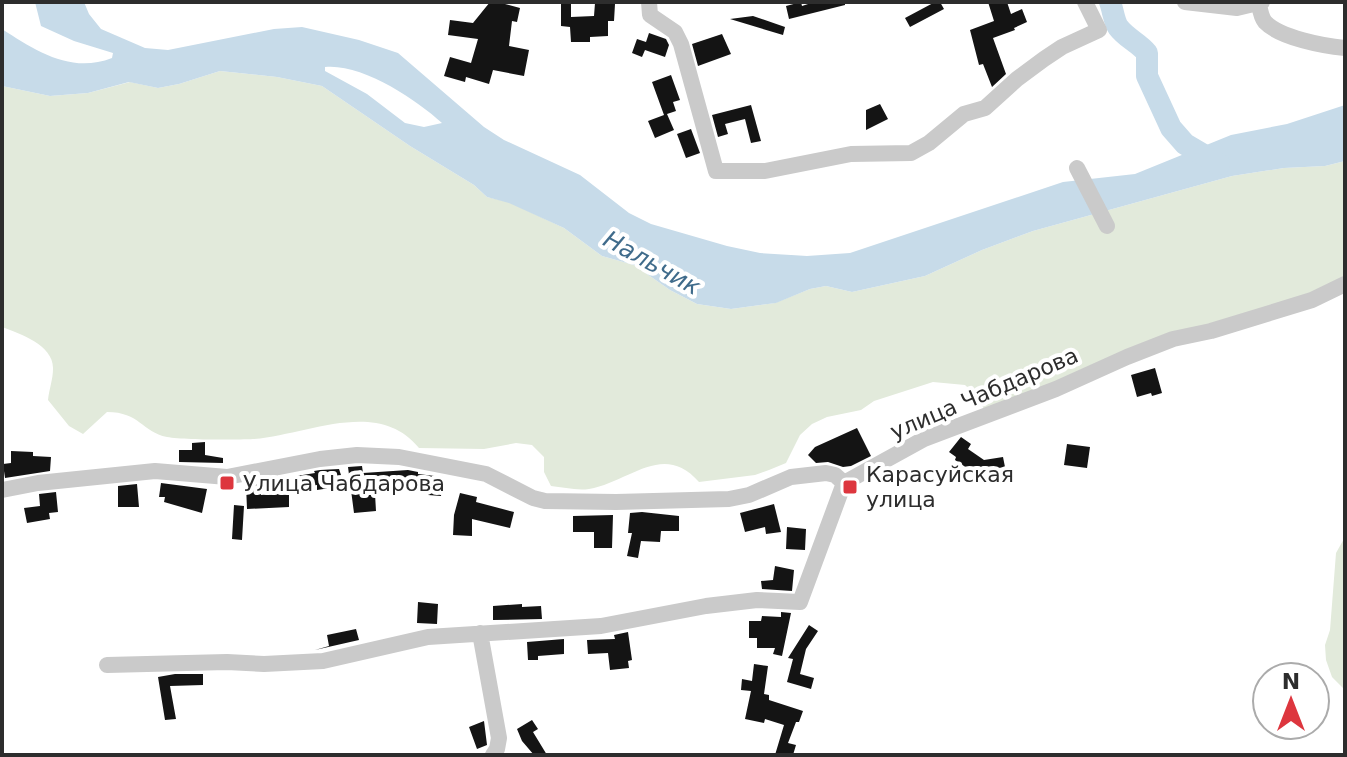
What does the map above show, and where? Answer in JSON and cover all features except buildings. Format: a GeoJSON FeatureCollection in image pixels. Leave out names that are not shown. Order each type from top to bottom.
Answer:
{"type":"FeatureCollection","features":[{"type":"Feature","properties":{"kind":"street"},"geometry":{"type":"LineString","coordinates":[[649,2],[650,15],[675,32],[681,44],[716,171],[765,171],[851,154],[911,153],[929,143],[964,114],[985,108],[1044,59],[1099,30],[1085,2]]}},
{"type":"Feature","properties":{"kind":"street"},"geometry":{"type":"LineString","coordinates":[[1185,2],[1237,8],[1260,3],[1267,23],[1280,31],[1312,42],[1345,48]]}},
{"type":"Feature","properties":{"kind":"street"},"geometry":{"type":"LineString","coordinates":[[1078,169],[1106,224]]}},
{"type":"Feature","properties":{"kind":"street","name":"улица Чабдарова"},"geometry":{"type":"LineString","coordinates":[[844,483],[924,439],[1056,389],[1118,360],[1173,339],[1211,331],[1312,300],[1345,284]]}},
{"type":"Feature","properties":{"kind":"street"},"geometry":{"type":"LineString","coordinates":[[2,490],[38,483],[155,471],[227,477],[320,459],[366,455],[399,457],[486,474],[545,501],[729,499],[804,474],[835,475],[844,483],[800,602],[757,600],[706,606],[601,626],[428,637],[308,663],[107,665]]}},
{"type":"Feature","properties":{"kind":"street"},"geometry":{"type":"LineString","coordinates":[[480,633],[499,738],[493,755]]}},
{"type":"Feature","properties":{"kind":"green space"},"geometry":{"type":"Polygon","coordinates":[[[220,71],[322,86],[474,185],[487,197],[509,202],[564,228],[602,256],[634,265],[697,304],[731,309],[775,303],[826,286],[852,292],[925,276],[1033,231],[1232,176],[1345,161],[1345,284],[987,415],[977,396],[965,385],[933,382],[874,401],[861,410],[827,417],[812,424],[800,435],[786,463],[755,475],[699,482],[686,470],[659,464],[589,489],[551,486],[544,472],[544,457],[532,445],[516,443],[484,449],[419,448],[402,433],[383,425],[363,422],[253,439],[197,439],[167,437],[127,415],[107,412],[83,434],[69,426],[48,400],[53,369],[48,353],[35,342],[2,327],[2,86],[50,96],[88,93],[130,82],[158,88],[220,71]]]}},
{"type":"Feature","properties":{"kind":"green space"},"geometry":{"type":"Polygon","coordinates":[[[1345,537],[1345,690],[1332,677],[1331,661],[1326,661],[1325,645],[1330,630],[1336,553],[1345,537]]]}},
{"type":"Feature","properties":{"kind":"water","name":"Нальчик"},"geometry":{"type":"Polygon","coordinates":[[[35,2],[84,2],[101,29],[145,48],[168,50],[274,29],[302,27],[359,40],[398,53],[484,127],[504,140],[580,175],[629,213],[651,224],[760,253],[807,256],[850,253],[1063,182],[1135,174],[1231,135],[1287,124],[1345,105],[1345,161],[1232,176],[1033,231],[925,276],[852,292],[826,286],[776,303],[731,309],[697,304],[634,265],[602,256],[564,228],[509,203],[487,197],[474,185],[322,86],[220,71],[158,88],[129,82],[88,93],[50,96],[2,86],[2,29],[41,52],[68,62],[97,62],[112,58],[113,53],[74,41],[41,26],[35,2]],[[325,67],[325,71],[367,94],[405,123],[424,127],[442,123],[387,84],[339,67],[325,67]]]}},
{"type":"Feature","properties":{"kind":"waterway"},"geometry":{"type":"LineString","coordinates":[[1110,2],[1118,27],[1147,53],[1147,76],[1171,128],[1185,144],[1219,164]]}},
{"type":"Feature","properties":{"kind":"place","name":"Улица Чабдарова"},"geometry":{"type":"Point","coordinates":[227,483]}},
{"type":"Feature","properties":{"kind":"place","name":"Карасуйская улица"},"geometry":{"type":"Point","coordinates":[850,487]}}]}
